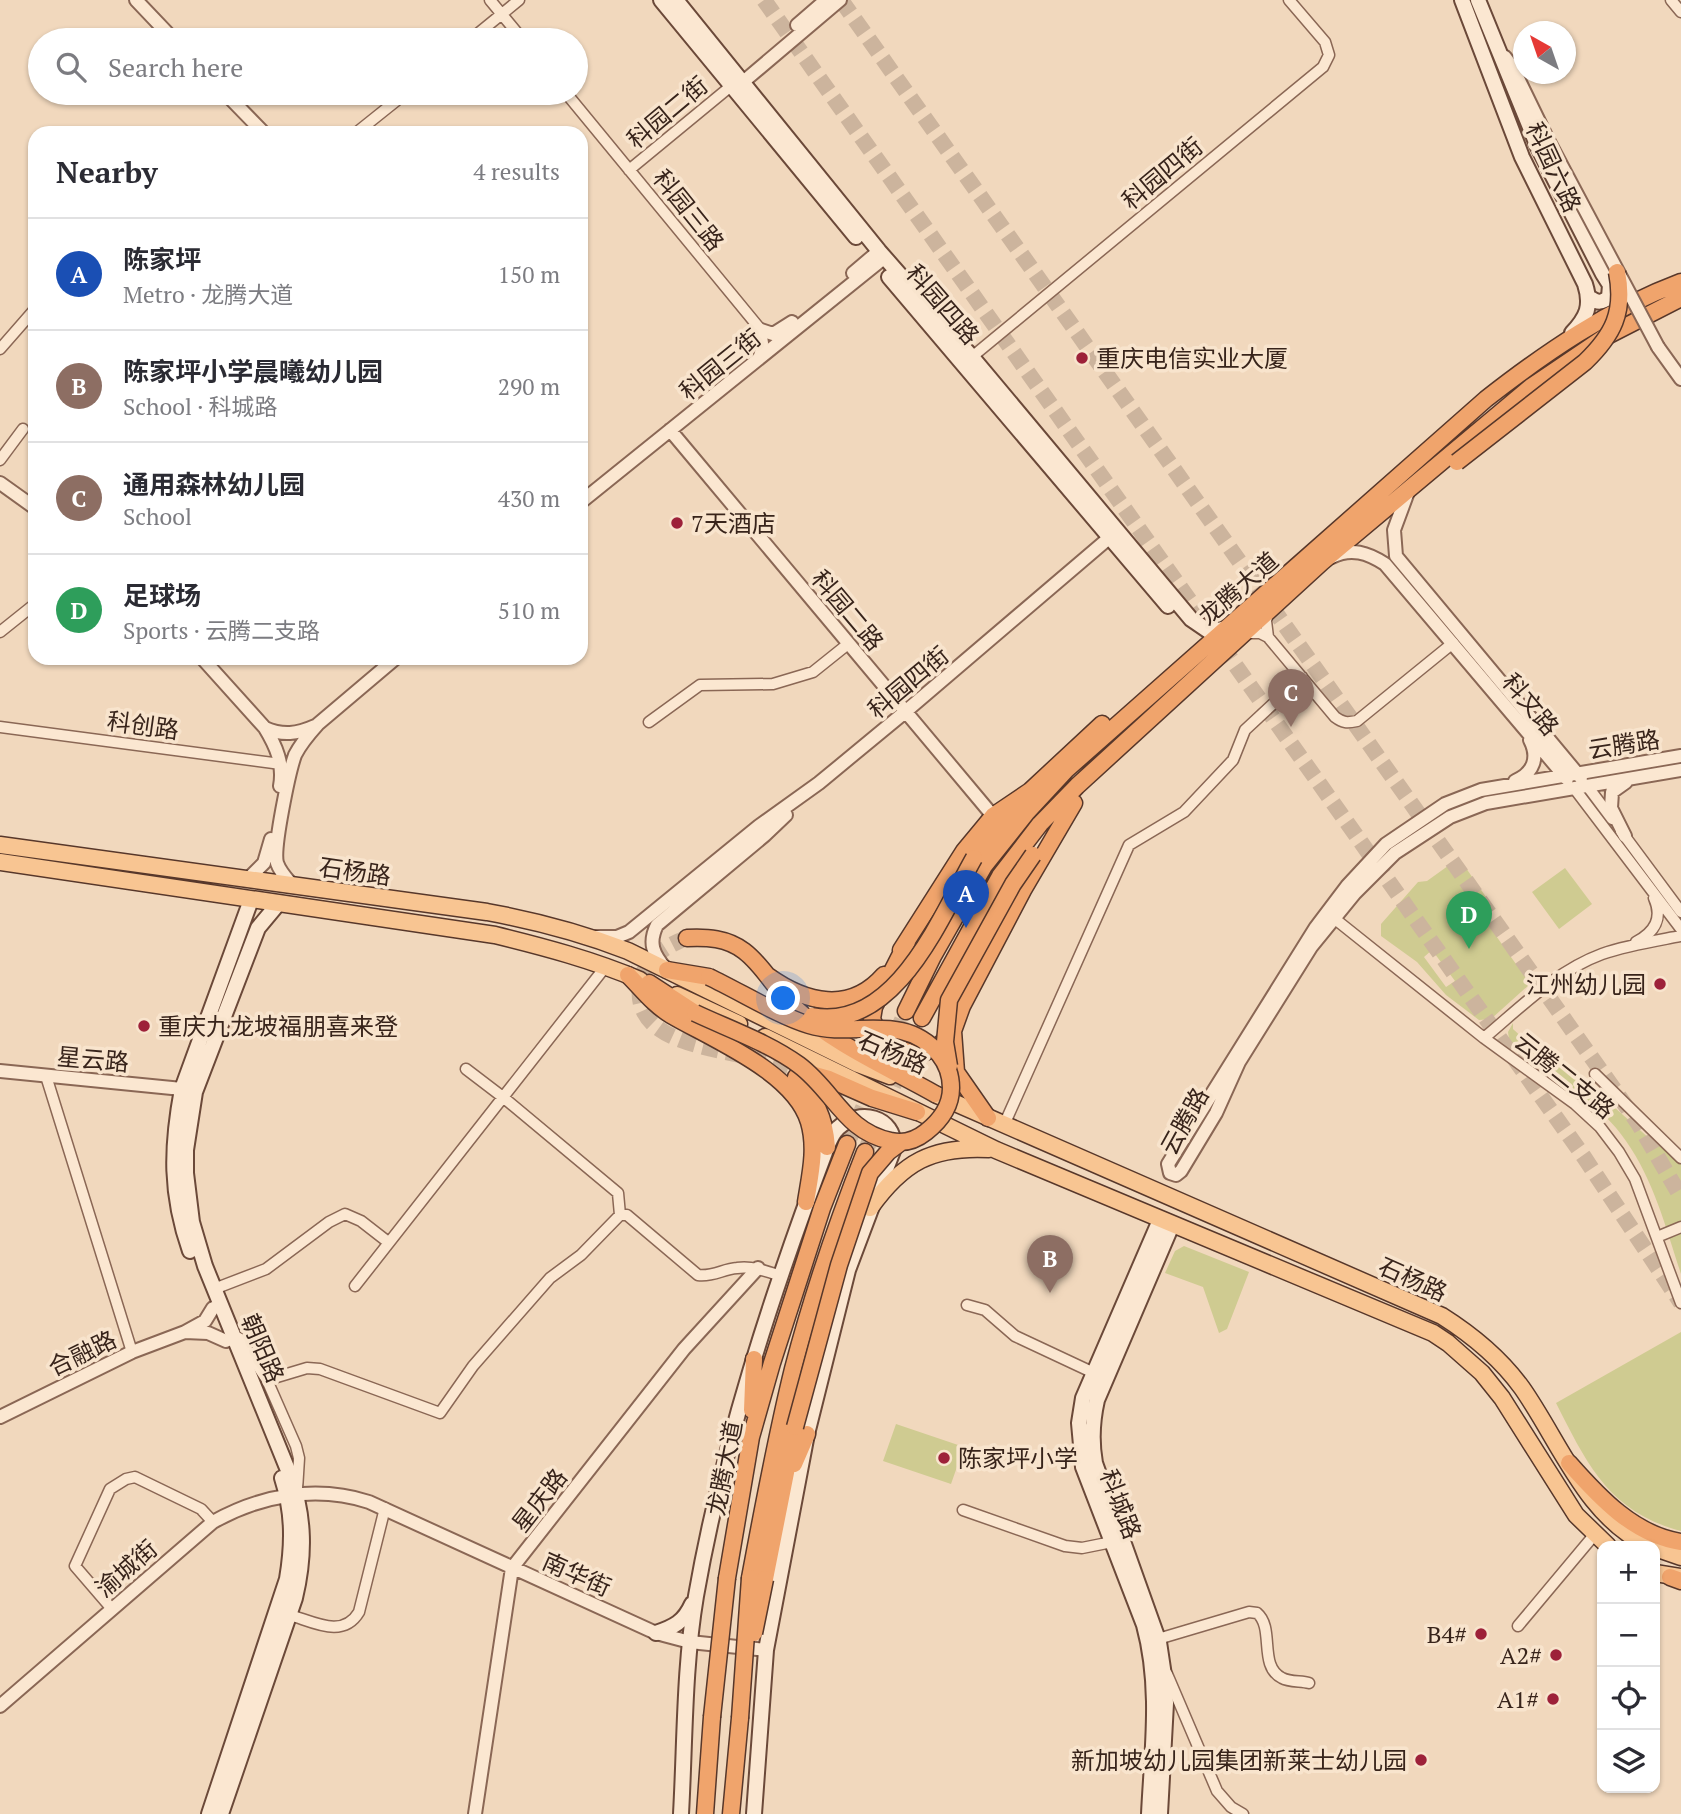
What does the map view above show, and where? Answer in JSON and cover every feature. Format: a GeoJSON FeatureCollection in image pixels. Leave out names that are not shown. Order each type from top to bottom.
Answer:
{"type":"FeatureCollection","features":[{"type":"Feature","properties":{"kind":"highway"},"geometry":{"type":"LineString","coordinates":[[1408,492],[1457,462],[1585,362],[1601,346],[1617,316],[1620,289],[1613,279]]}},
{"type":"Feature","properties":{"kind":"highway","name":"龙腾大道"},"geometry":{"type":"LineString","coordinates":[[906,1011],[933,956],[984,866],[1066,770],[1486,399],[1600,320],[1681,282]]}},
{"type":"Feature","properties":{"kind":"highway","name":"龙腾大道"},"geometry":{"type":"LineString","coordinates":[[922,1018],[1000,876],[1040,824],[1135,731],[1322,562],[1531,387],[1605,337],[1681,298]]}},
{"type":"Feature","properties":{"kind":"highway"},"geometry":{"type":"LineString","coordinates":[[764,1004],[792,1012],[833,1018],[863,1009],[884,996],[902,978],[922,951],[974,858],[1030,790],[1113,714],[1167,680]]}},
{"type":"Feature","properties":{"kind":"highway"},"geometry":{"type":"LineString","coordinates":[[731,1814],[742,1693],[758,1578],[783,1485],[801,1431],[839,1265],[870,1173],[888,1152],[900,1143],[919,1138],[943,1116],[951,1098],[945,1042],[948,1000],[1013,884],[1033,855],[1135,731]]}},
{"type":"Feature","properties":{"kind":"highway"},"geometry":{"type":"LineString","coordinates":[[768,976],[795,993],[813,999],[848,998],[859,995],[878,982],[907,942],[964,851],[993,817],[1030,790]]}},
{"type":"Feature","properties":{"kind":"highway"},"geometry":{"type":"LineString","coordinates":[[907,942],[874,1007],[872,1019],[879,1035],[890,1046],[912,1053],[922,1053],[939,1046],[953,1031],[962,1006],[1023,890],[1074,803]]}},
{"type":"Feature","properties":{"kind":"highway"},"geometry":{"type":"LineString","coordinates":[[687,938],[708,937],[729,942],[744,951],[794,1007],[835,1038],[935,1094]]}},
{"type":"Feature","properties":{"kind":"highway"},"geometry":{"type":"LineString","coordinates":[[667,970],[709,976],[810,1026],[850,1030],[897,1029],[911,1033],[929,1043],[944,1060],[951,1079]]}},
{"type":"Feature","properties":{"kind":"highway"},"geometry":{"type":"LineString","coordinates":[[628,975],[655,1003],[671,1015],[729,1045],[788,1090],[809,1121],[813,1165],[806,1202]]}},
{"type":"Feature","properties":{"kind":"highway"},"geometry":{"type":"LineString","coordinates":[[649,984],[695,1013],[773,1049],[799,1065],[866,1134],[900,1143]]}},
{"type":"Feature","properties":{"kind":"highway"},"geometry":{"type":"LineString","coordinates":[[953,1031],[956,1072],[988,1118]]}},
{"type":"Feature","properties":{"kind":"highway"},"geometry":{"type":"LineString","coordinates":[[827,1147],[825,1130],[816,1104],[797,1074],[829,1079],[872,1098],[917,1112]]}},
{"type":"Feature","properties":{"kind":"highway","name":"龙腾大道"},"geometry":{"type":"LineString","coordinates":[[705,1814],[727,1578],[751,1437],[822,1208],[847,1144]]}},
{"type":"Feature","properties":{"kind":"highway","name":"龙腾大道"},"geometry":{"type":"LineString","coordinates":[[758,1578],[768,1479],[793,1368],[840,1215],[865,1152]]}},
{"type":"Feature","properties":{"kind":"highway"},"geometry":{"type":"LineString","coordinates":[[751,1437],[754,1359]]}},
{"type":"Feature","properties":{"kind":"highway"},"geometry":{"type":"LineString","coordinates":[[1569,1463],[1619,1513],[1651,1533],[1681,1542]]}},
{"type":"Feature","properties":{"kind":"main road","name":"科园四路"},"geometry":{"type":"LineString","coordinates":[[661,0],[737,81]]}},
{"type":"Feature","properties":{"kind":"main road","name":"科园四路"},"geometry":{"type":"LineString","coordinates":[[676,0],[878,257],[1114,533],[1184,625],[1191,625],[1191,619],[1210,632],[1227,628]]}},
{"type":"Feature","properties":{"kind":"main road","name":"科园六路"},"geometry":{"type":"LineString","coordinates":[[1462,0],[1522,158],[1590,298]]}},
{"type":"Feature","properties":{"kind":"main road","name":"科园六路"},"geometry":{"type":"LineString","coordinates":[[1478,0],[1538,147],[1613,279]]}},
{"type":"Feature","properties":{"kind":"main road"},"geometry":{"type":"LineString","coordinates":[[1562,344],[1584,321],[1589,311],[1590,298],[1596,302],[1605,301],[1609,297],[1613,279]]}},
{"type":"Feature","properties":{"kind":"main road"},"geometry":{"type":"LineString","coordinates":[[1613,279],[1621,294],[1646,297]]}},
{"type":"Feature","properties":{"kind":"main road","name":"石杨路"},"geometry":{"type":"LineString","coordinates":[[0,845],[487,912],[553,925],[592,937],[667,970],[858,1064],[935,1094],[1442,1316],[1476,1340],[1508,1371],[1527,1396],[1588,1493],[1612,1520],[1641,1541]]}},
{"type":"Feature","properties":{"kind":"main road","name":"石杨路"},"geometry":{"type":"LineString","coordinates":[[0,862],[495,935],[545,947],[628,975],[862,1083],[996,1150],[1414,1324],[1448,1343],[1482,1373],[1502,1398],[1576,1515],[1603,1541]]}},
{"type":"Feature","properties":{"kind":"main road","name":"朝阳路"},"geometry":{"type":"LineString","coordinates":[[209,1814],[287,1579],[292,1548],[292,1494],[275,1460],[226,1341],[189,1247],[176,1201],[173,1146],[182,1089],[251,900]]}},
{"type":"Feature","properties":{"kind":"main road","name":"朝阳路"},"geometry":{"type":"LineString","coordinates":[[221,1814],[290,1615],[302,1563],[303,1525],[214,1289],[192,1222],[188,1201],[186,1150],[195,1092],[258,928],[278,904]]}},
{"type":"Feature","properties":{"kind":"main road"},"geometry":{"type":"LineString","coordinates":[[231,958],[235,954],[240,955],[245,958],[245,964]]}},
{"type":"Feature","properties":{"kind":"main road"},"geometry":{"type":"LineString","coordinates":[[681,1814],[690,1642],[696,1597],[730,1437],[781,1276],[827,1147],[840,1126],[857,1116],[868,1116],[877,1119],[891,1132],[894,1148],[848,1270],[801,1431],[766,1650],[754,1814]]}},
{"type":"Feature","properties":{"kind":"main road"},"geometry":{"type":"LineString","coordinates":[[870,1208],[897,1175],[924,1157],[967,1148],[996,1150]]}},
{"type":"Feature","properties":{"kind":"main road","name":"科城路"},"geometry":{"type":"LineString","coordinates":[[1149,1814],[1153,1665],[1144,1625],[1083,1467],[1079,1423],[1083,1398],[1166,1222]]}},
{"type":"Feature","properties":{"kind":"main road","name":"科城路"},"geometry":{"type":"LineString","coordinates":[[1160,1814],[1166,1703],[1163,1664],[1158,1639],[1095,1463],[1092,1420],[1097,1399],[1166,1222]]}},
{"type":"Feature","properties":{"kind":"main road"},"geometry":{"type":"LineString","coordinates":[[1660,1550],[1681,1557]]}},
{"type":"Feature","properties":{"kind":"main road"},"geometry":{"type":"LineString","coordinates":[[656,1633],[675,1627],[686,1617],[696,1597]]}},
{"type":"Feature","properties":{"kind":"street"},"geometry":{"type":"LineString","coordinates":[[136,0],[163,28]]}},
{"type":"Feature","properties":{"kind":"street"},"geometry":{"type":"LineString","coordinates":[[490,0],[513,28]]}},
{"type":"Feature","properties":{"kind":"street"},"geometry":{"type":"LineString","coordinates":[[485,28],[519,0]]}},
{"type":"Feature","properties":{"kind":"street","name":"科园二街"},"geometry":{"type":"LineString","coordinates":[[737,81],[827,0]]}},
{"type":"Feature","properties":{"kind":"street","name":"科园二街"},"geometry":{"type":"LineString","coordinates":[[629,170],[840,0]]}},
{"type":"Feature","properties":{"kind":"street","name":"科园四街"},"geometry":{"type":"LineString","coordinates":[[968,360],[1323,67],[1329,55],[1325,42],[1289,0]]}},
{"type":"Feature","properties":{"kind":"street"},"geometry":{"type":"LineString","coordinates":[[1671,0],[1681,12]]}},
{"type":"Feature","properties":{"kind":"street"},"geometry":{"type":"LineString","coordinates":[[1493,39],[1513,68],[1613,279],[1681,379]]}},
{"type":"Feature","properties":{"kind":"street"},"geometry":{"type":"LineString","coordinates":[[237,105],[257,126]]}},
{"type":"Feature","properties":{"kind":"street"},"geometry":{"type":"LineString","coordinates":[[365,126],[390,105]]}},
{"type":"Feature","properties":{"kind":"street","name":"科园三路"},"geometry":{"type":"LineString","coordinates":[[576,105],[761,330]]}},
{"type":"Feature","properties":{"kind":"street","name":"科园三街"},"geometry":{"type":"LineString","coordinates":[[761,330],[773,334],[782,330],[878,257]]}},
{"type":"Feature","properties":{"kind":"street","name":"科园三街"},"geometry":{"type":"LineString","coordinates":[[588,496],[758,360],[878,257]]}},
{"type":"Feature","properties":{"kind":"street"},"geometry":{"type":"LineString","coordinates":[[0,349],[28,317]]}},
{"type":"Feature","properties":{"kind":"street"},"geometry":{"type":"LineString","coordinates":[[758,360],[763,343],[761,330]]}},
{"type":"Feature","properties":{"kind":"street"},"geometry":{"type":"LineString","coordinates":[[0,460],[23,429]]}},
{"type":"Feature","properties":{"kind":"street","name":"科园二路"},"geometry":{"type":"LineString","coordinates":[[670,430],[993,817]]}},
{"type":"Feature","properties":{"kind":"street"},"geometry":{"type":"LineString","coordinates":[[0,483],[28,503]]}},
{"type":"Feature","properties":{"kind":"street","name":"科文路"},"geometry":{"type":"LineString","coordinates":[[1408,492],[1394,530],[1396,556],[1588,786],[1681,912]]}},
{"type":"Feature","properties":{"kind":"street","name":"科园四街"},"geometry":{"type":"LineString","coordinates":[[592,937],[617,937],[629,932],[759,827],[819,783],[1114,533]]}},
{"type":"Feature","properties":{"kind":"street","name":"科文路"},"geometry":{"type":"LineString","coordinates":[[1322,562],[1351,550],[1377,559],[1394,573],[1564,775],[1681,929]]}},
{"type":"Feature","properties":{"kind":"street"},"geometry":{"type":"LineString","coordinates":[[0,632],[28,610]]}},
{"type":"Feature","properties":{"kind":"street"},"geometry":{"type":"LineString","coordinates":[[1268,612],[1268,637]]}},
{"type":"Feature","properties":{"kind":"street"},"geometry":{"type":"LineString","coordinates":[[1243,634],[1260,633],[1268,637],[1335,717],[1349,723],[1357,721],[1453,643]]}},
{"type":"Feature","properties":{"kind":"street"},"geometry":{"type":"LineString","coordinates":[[649,722],[700,685],[774,684],[813,672],[848,644]]}},
{"type":"Feature","properties":{"kind":"street"},"geometry":{"type":"LineString","coordinates":[[208,665],[265,728],[275,743],[281,764],[282,779],[269,851],[264,863],[248,879]]}},
{"type":"Feature","properties":{"kind":"street"},"geometry":{"type":"LineString","coordinates":[[293,886],[278,866],[276,852],[292,766],[301,744],[318,724],[388,665]]}},
{"type":"Feature","properties":{"kind":"street"},"geometry":{"type":"LineString","coordinates":[[1004,1125],[1129,845],[1184,812],[1233,760],[1245,730],[1302,677]]}},
{"type":"Feature","properties":{"kind":"street"},"geometry":{"type":"LineString","coordinates":[[265,728],[278,734],[291,734],[318,724]]}},
{"type":"Feature","properties":{"kind":"street","name":"科创路"},"geometry":{"type":"LineString","coordinates":[[0,727],[281,764]]}},
{"type":"Feature","properties":{"kind":"street"},"geometry":{"type":"LineString","coordinates":[[1501,785],[1519,779],[1529,771],[1534,762],[1535,748],[1525,730]]}},
{"type":"Feature","properties":{"kind":"street","name":"云腾路"},"geometry":{"type":"LineString","coordinates":[[1681,756],[1501,785],[1445,804],[1408,828],[1364,865],[1331,915],[1168,1164],[1170,1173],[1175,1175],[1181,1171],[1216,1113],[1239,1062],[1331,915],[1395,853],[1450,817],[1486,803],[1681,770]]}},
{"type":"Feature","properties":{"kind":"street"},"geometry":{"type":"LineString","coordinates":[[1625,836],[1611,808],[1610,797],[1619,785],[1635,778]]}},
{"type":"Feature","properties":{"kind":"street","name":"科园四街"},"geometry":{"type":"LineString","coordinates":[[667,970],[654,953],[652,945],[657,925],[765,835],[819,783]]}},
{"type":"Feature","properties":{"kind":"street"},"geometry":{"type":"LineString","coordinates":[[1630,946],[1646,937],[1659,918],[1656,902],[1644,878]]}},
{"type":"Feature","properties":{"kind":"street","name":"云腾二支路"},"geometry":{"type":"LineString","coordinates":[[1331,915],[1485,1038],[1575,1104],[1600,1127],[1635,1179],[1681,1303]]}},
{"type":"Feature","properties":{"kind":"street","name":"云腾二支路"},"geometry":{"type":"LineString","coordinates":[[1485,1038],[1563,973],[1589,959],[1630,946],[1681,936]]}},
{"type":"Feature","properties":{"kind":"street"},"geometry":{"type":"LineString","coordinates":[[355,1286],[606,966]]}},
{"type":"Feature","properties":{"kind":"street"},"geometry":{"type":"LineString","coordinates":[[267,1380],[307,1368],[320,1369],[440,1413],[473,1366],[550,1278],[581,1255],[620,1214],[618,1194],[466,1069]]}},
{"type":"Feature","properties":{"kind":"street","name":"星云路"},"geometry":{"type":"LineString","coordinates":[[0,1072],[182,1089]]}},
{"type":"Feature","properties":{"kind":"street"},"geometry":{"type":"LineString","coordinates":[[1595,1074],[1681,1158]]}},
{"type":"Feature","properties":{"kind":"street"},"geometry":{"type":"LineString","coordinates":[[46,1076],[132,1352]]}},
{"type":"Feature","properties":{"kind":"street"},"geometry":{"type":"LineString","coordinates":[[214,1289],[266,1269],[329,1222],[345,1214],[361,1221],[388,1242]]}},
{"type":"Feature","properties":{"kind":"street"},"geometry":{"type":"LineString","coordinates":[[620,1214],[627,1215],[698,1275],[710,1276],[734,1268],[758,1268],[781,1276]]}},
{"type":"Feature","properties":{"kind":"street"},"geometry":{"type":"LineString","coordinates":[[1657,1237],[1681,1227]]}},
{"type":"Feature","properties":{"kind":"street","name":"星庆路"},"geometry":{"type":"LineString","coordinates":[[475,1814],[512,1568],[684,1349],[758,1268]]}},
{"type":"Feature","properties":{"kind":"street"},"geometry":{"type":"LineString","coordinates":[[967,1306],[985,1310],[1015,1336],[1094,1373]]}},
{"type":"Feature","properties":{"kind":"street"},"geometry":{"type":"LineString","coordinates":[[193,1329],[210,1317],[213,1308]]}},
{"type":"Feature","properties":{"kind":"street"},"geometry":{"type":"LineString","coordinates":[[226,1318],[267,1380],[296,1446],[299,1458],[292,1494]]}},
{"type":"Feature","properties":{"kind":"street"},"geometry":{"type":"LineString","coordinates":[[193,1329],[226,1341]]}},
{"type":"Feature","properties":{"kind":"street","name":"合融路"},"geometry":{"type":"LineString","coordinates":[[0,1417],[132,1352],[193,1329]]}},
{"type":"Feature","properties":{"kind":"street"},"geometry":{"type":"LineString","coordinates":[[112,1609],[75,1566],[110,1489],[125,1479],[135,1478],[201,1509],[213,1521]]}},
{"type":"Feature","properties":{"kind":"street","name":"南华街"},"geometry":{"type":"LineString","coordinates":[[292,1494],[338,1494],[385,1508],[656,1633],[690,1642],[766,1650]]}},
{"type":"Feature","properties":{"kind":"street","name":"渝城街"},"geometry":{"type":"LineString","coordinates":[[0,1706],[213,1521],[250,1503],[292,1494]]}},
{"type":"Feature","properties":{"kind":"street"},"geometry":{"type":"LineString","coordinates":[[290,1615],[338,1628],[350,1624],[359,1612],[385,1508]]}},
{"type":"Feature","properties":{"kind":"street"},"geometry":{"type":"LineString","coordinates":[[963,1510],[1066,1546],[1082,1548],[1111,1542]]}},
{"type":"Feature","properties":{"kind":"street"},"geometry":{"type":"LineString","coordinates":[[1518,1626],[1595,1534]]}},
{"type":"Feature","properties":{"kind":"street"},"geometry":{"type":"LineString","coordinates":[[1158,1639],[1249,1612],[1257,1613],[1263,1621],[1274,1672],[1283,1679],[1309,1683]]}},
{"type":"Feature","properties":{"kind":"street"},"geometry":{"type":"LineString","coordinates":[[1163,1664],[1217,1791],[1231,1807],[1243,1814]]}},
{"type":"Feature","properties":{"kind":"shaded area"},"geometry":{"type":"Polygon","coordinates":[[[1459,858],[1493,907],[1482,916],[1530,984],[1491,1019],[1479,1020],[1446,995],[1417,962],[1381,936],[1381,924],[1418,882],[1427,881],[1459,858]],[[1432,950],[1424,957],[1446,987],[1455,981],[1432,950]]]}},
{"type":"Feature","properties":{"kind":"shaded area"},"geometry":{"type":"Polygon","coordinates":[[[1565,868],[1592,904],[1559,929],[1532,892],[1565,868]]]}},
{"type":"Feature","properties":{"kind":"shaded area"},"geometry":{"type":"Polygon","coordinates":[[[1513,1023],[1513,1029],[1537,1051],[1585,1081],[1651,1140],[1661,1131],[1681,1152],[1681,1274],[1652,1189],[1626,1141],[1615,1126],[1588,1100],[1510,1046],[1508,1032],[1513,1023]]]}},
{"type":"Feature","properties":{"kind":"shaded area"},"geometry":{"type":"Polygon","coordinates":[[[1184,1246],[1249,1272],[1227,1329],[1219,1333],[1203,1287],[1165,1273],[1175,1251],[1184,1246]]]}},
{"type":"Feature","properties":{"kind":"shaded area"},"geometry":{"type":"Polygon","coordinates":[[[1681,1332],[1681,1531],[1656,1523],[1635,1512],[1603,1483],[1578,1446],[1556,1403],[1681,1332]]]}},
{"type":"Feature","properties":{"kind":"shaded area"},"geometry":{"type":"Polygon","coordinates":[[[896,1424],[964,1447],[951,1484],[883,1461],[896,1424]]]}},
{"type":"Feature","properties":{"kind":"tunnel"},"geometry":{"type":"LineString","coordinates":[[764,0],[1584,1157],[1681,1303]]}},
{"type":"Feature","properties":{"kind":"tunnel"},"geometry":{"type":"LineString","coordinates":[[841,0],[1638,1123],[1681,1197]]}},
{"type":"Feature","properties":{"kind":"tunnel"},"geometry":{"type":"LineString","coordinates":[[687,938],[658,953],[647,965],[641,980],[640,999],[645,1014],[655,1026],[685,1042],[799,1071]]}},
{"type":"Feature","properties":{"kind":"tunnel"},"geometry":{"type":"LineString","coordinates":[[847,1144],[906,1011]]}},
{"type":"Feature","properties":{"kind":"tunnel"},"geometry":{"type":"LineString","coordinates":[[865,1152],[922,1018]]}},
{"type":"Feature","properties":{"kind":"place","name":"重庆电信实业大厦"},"geometry":{"type":"Point","coordinates":[1082,358]}},
{"type":"Feature","properties":{"kind":"place","name":"7天酒店"},"geometry":{"type":"Point","coordinates":[677,523]}},
{"type":"Feature","properties":{"kind":"place","name":"通用森林幼儿园"},"geometry":{"type":"Point","coordinates":[1291,727]}},
{"type":"Feature","properties":{"kind":"place","name":"陈家坪"},"geometry":{"type":"Point","coordinates":[966,928]}},
{"type":"Feature","properties":{"kind":"place","name":"足球场"},"geometry":{"type":"Point","coordinates":[1469,949]}},
{"type":"Feature","properties":{"kind":"place","name":"江州幼儿园"},"geometry":{"type":"Point","coordinates":[1660,984]}},
{"type":"Feature","properties":{"kind":"place","name":"重庆九龙坡福朋喜来登"},"geometry":{"type":"Point","coordinates":[144,1026]}},
{"type":"Feature","properties":{"kind":"place","name":"陈家坪小学晨曦幼儿园"},"geometry":{"type":"Point","coordinates":[1050,1293]}},
{"type":"Feature","properties":{"kind":"place","name":"陈家坪小学"},"geometry":{"type":"Point","coordinates":[944,1458]}},
{"type":"Feature","properties":{"kind":"place","name":"B4#"},"geometry":{"type":"Point","coordinates":[1481,1634]}},
{"type":"Feature","properties":{"kind":"place","name":"A2#"},"geometry":{"type":"Point","coordinates":[1556,1655]}},
{"type":"Feature","properties":{"kind":"place","name":"A1#"},"geometry":{"type":"Point","coordinates":[1553,1699]}},
{"type":"Feature","properties":{"kind":"place","name":"新加坡幼儿园集团新莱士幼儿园"},"geometry":{"type":"Point","coordinates":[1421,1760]}}]}
